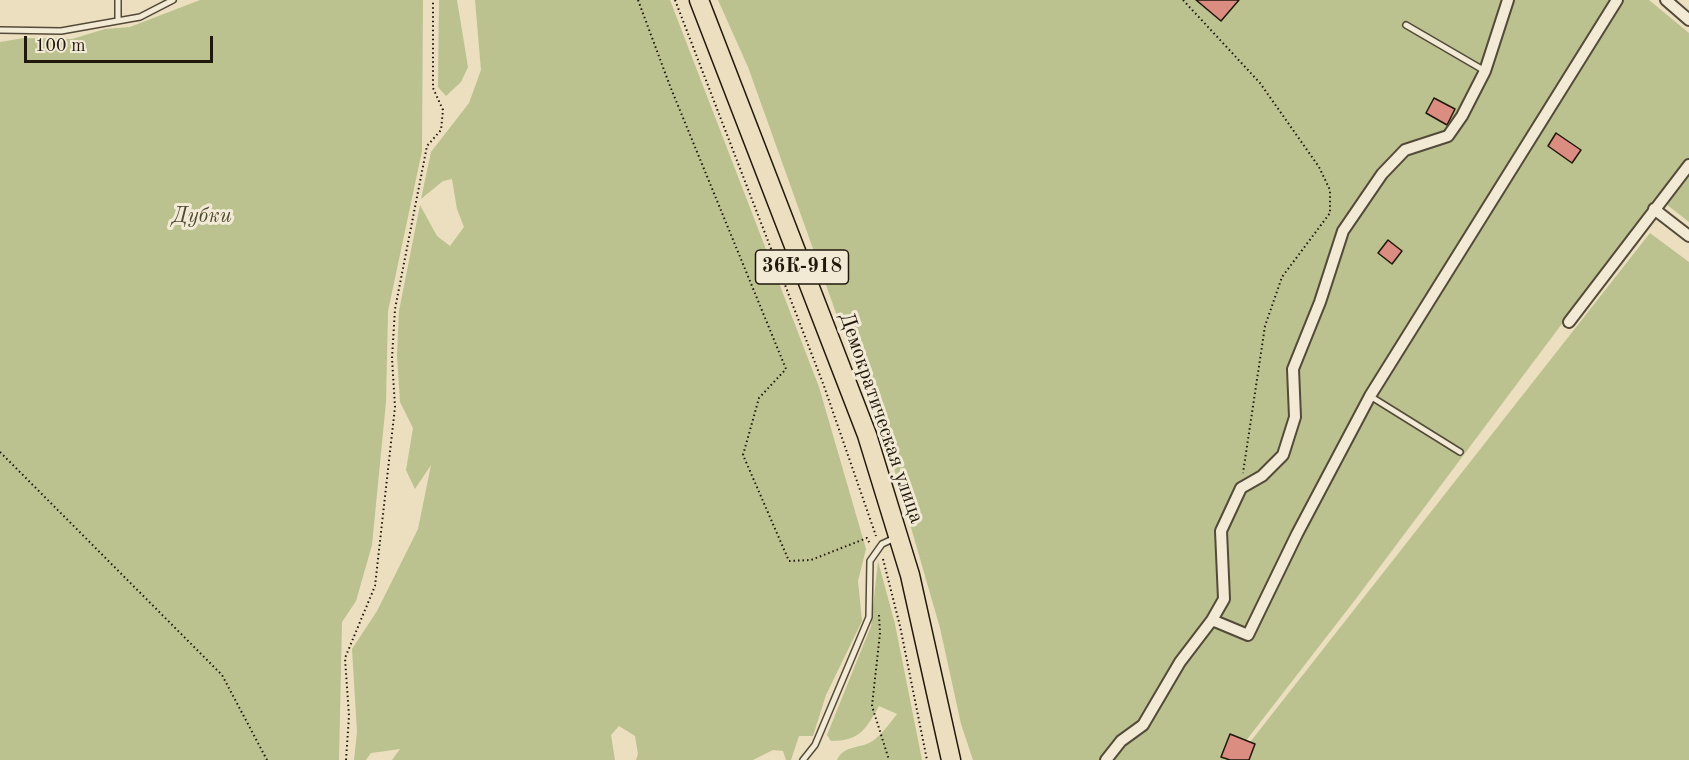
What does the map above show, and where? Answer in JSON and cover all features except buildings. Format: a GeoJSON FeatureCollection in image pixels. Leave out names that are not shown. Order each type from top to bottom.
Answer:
{"type":"FeatureCollection","features":[{"type":"Feature","properties":{"kind":"main road","name":"Демократическая улица"},"geometry":{"type":"LineString","coordinates":[[699,0],[867,435],[899,536],[951,760]]}},
{"type":"Feature","properties":{"kind":"street"},"geometry":{"type":"LineString","coordinates":[[1106,760],[1121,741],[1143,725],[1180,662],[1212,621],[1224,599],[1221,531],[1241,488],[1262,476],[1283,455],[1295,417],[1293,369],[1320,302],[1343,231],[1382,174],[1405,150],[1448,136],[1462,116],[1485,71],[1508,0]]}},
{"type":"Feature","properties":{"kind":"street"},"geometry":{"type":"LineString","coordinates":[[1212,621],[1248,635],[1297,534],[1370,396],[1617,0]]}},
{"type":"Feature","properties":{"kind":"street"},"geometry":{"type":"LineString","coordinates":[[1666,0],[1689,20]]}},
{"type":"Feature","properties":{"kind":"street"},"geometry":{"type":"LineString","coordinates":[[1569,322],[1689,165]]}},
{"type":"Feature","properties":{"kind":"street"},"geometry":{"type":"LineString","coordinates":[[1654,209],[1689,236]]}},
{"type":"Feature","properties":{"kind":"lane"},"geometry":{"type":"LineString","coordinates":[[118,0],[118,21]]}},
{"type":"Feature","properties":{"kind":"lane"},"geometry":{"type":"LineString","coordinates":[[0,30],[61,31],[140,17],[173,0]]}},
{"type":"Feature","properties":{"kind":"lane"},"geometry":{"type":"LineString","coordinates":[[1406,25],[1485,71]]}},
{"type":"Feature","properties":{"kind":"lane"},"geometry":{"type":"LineString","coordinates":[[1370,396],[1460,452]]}},
{"type":"Feature","properties":{"kind":"lane"},"geometry":{"type":"LineString","coordinates":[[803,760],[815,745],[869,617],[870,561],[880,548],[899,536]]}},
{"type":"Feature","properties":{"kind":"path"},"geometry":{"type":"LineString","coordinates":[[346,760],[349,716],[345,658],[375,586],[395,407],[392,358],[395,309],[427,146],[441,130],[443,110],[433,88],[433,0]]}},
{"type":"Feature","properties":{"kind":"path"},"geometry":{"type":"LineString","coordinates":[[638,0],[670,86],[786,369],[759,398],[743,455],[773,528],[789,561],[811,560],[867,538],[873,556]]}},
{"type":"Feature","properties":{"kind":"path"},"geometry":{"type":"LineString","coordinates":[[675,0],[824,386],[880,548],[900,626],[927,760]]}},
{"type":"Feature","properties":{"kind":"path"},"geometry":{"type":"LineString","coordinates":[[1183,0],[1260,83],[1319,167],[1330,190],[1330,213],[1282,277],[1265,326],[1241,488]]}},
{"type":"Feature","properties":{"kind":"path"},"geometry":{"type":"LineString","coordinates":[[0,452],[222,675],[267,760]]}},
{"type":"Feature","properties":{"kind":"path"},"geometry":{"type":"LineString","coordinates":[[879,612],[880,633],[872,706],[889,760]]}},
{"type":"Feature","properties":{"kind":"green space","name":"Дубки"},"geometry":{"type":"Polygon","coordinates":[[[200,0],[423,0],[422,151],[388,311],[386,402],[372,545],[356,601],[342,622],[339,760],[0,760],[0,42],[24,38],[72,39],[105,29],[130,27],[200,0]]]}},
{"type":"Feature","properties":{"kind":"green space"},"geometry":{"type":"Polygon","coordinates":[[[439,0],[457,0],[468,67],[461,82],[446,96],[438,87],[439,0]]]}},
{"type":"Feature","properties":{"kind":"green space"},"geometry":{"type":"Polygon","coordinates":[[[475,0],[670,0],[819,387],[866,549],[858,581],[862,621],[826,695],[813,736],[799,736],[791,760],[786,760],[783,751],[773,750],[753,760],[636,760],[638,754],[635,736],[619,726],[611,735],[615,760],[392,760],[400,749],[371,753],[366,760],[354,760],[357,732],[352,649],[377,611],[418,529],[431,465],[415,489],[406,470],[413,428],[400,402],[397,355],[399,311],[420,205],[437,236],[450,246],[464,227],[457,209],[452,179],[443,181],[421,199],[431,152],[469,103],[481,70],[475,0]]]}},
{"type":"Feature","properties":{"kind":"green space"},"geometry":{"type":"Polygon","coordinates":[[[718,0],[1649,0],[1689,33],[1689,222],[1657,197],[1355,600],[1231,760],[973,760],[961,724],[940,628],[893,465],[880,436],[748,67],[718,0]]]}},
{"type":"Feature","properties":{"kind":"green space"},"geometry":{"type":"Polygon","coordinates":[[[1650,233],[1689,262],[1689,760],[1236,760],[1650,233]]]}},
{"type":"Feature","properties":{"kind":"green space"},"geometry":{"type":"Polygon","coordinates":[[[878,561],[895,624],[922,760],[837,760],[844,751],[874,740],[897,714],[879,706],[866,727],[856,736],[831,741],[827,735],[871,626],[878,561]]]}}]}
